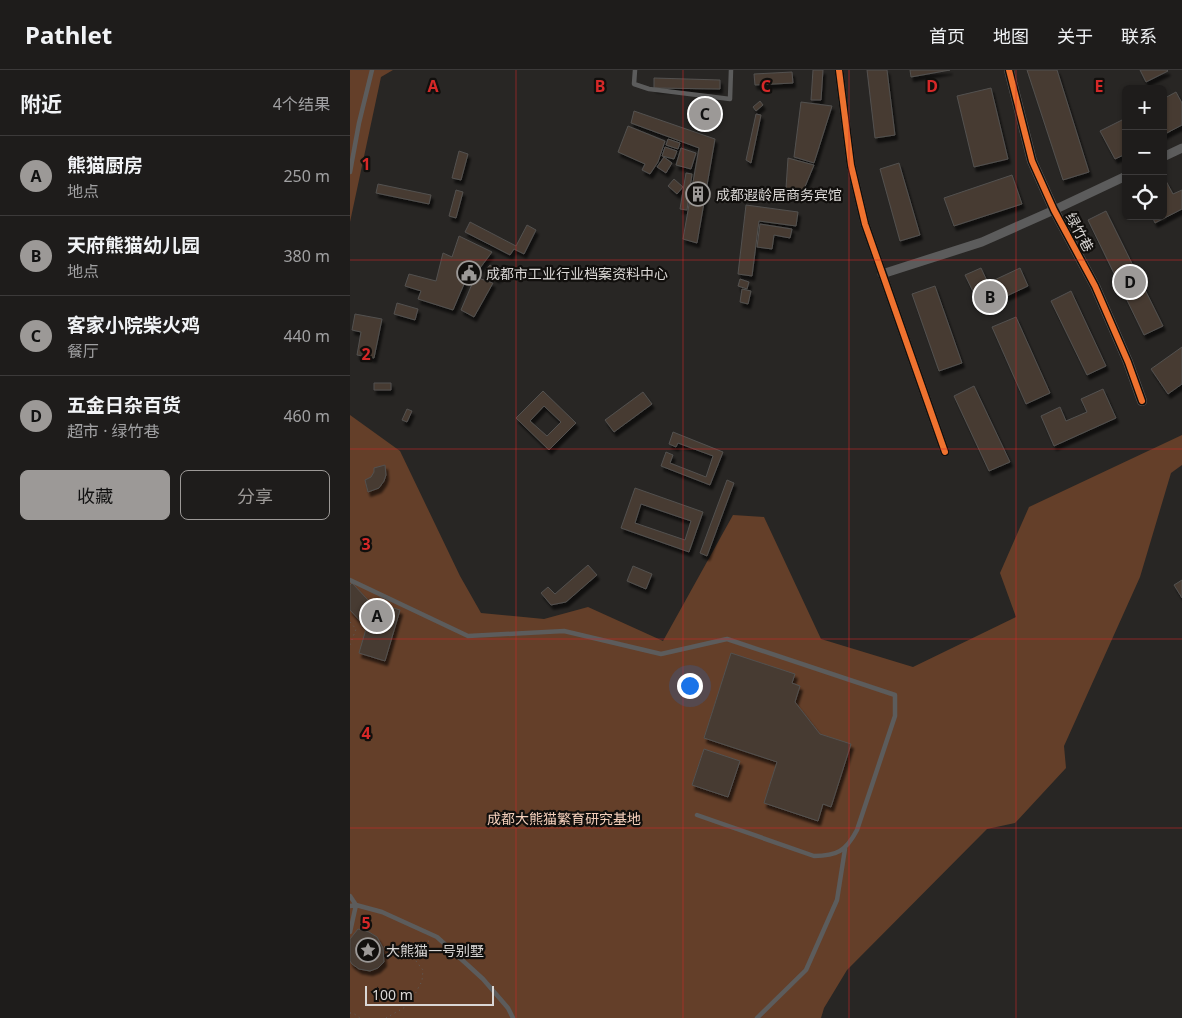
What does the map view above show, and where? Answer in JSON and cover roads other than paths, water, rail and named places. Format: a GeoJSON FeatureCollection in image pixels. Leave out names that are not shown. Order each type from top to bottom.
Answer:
{"type":"FeatureCollection","features":[{"type":"Feature","properties":{"kind":"street"},"geometry":{"type":"LineString","coordinates":[[839,70],[851,165],[865,224],[945,452]]}},
{"type":"Feature","properties":{"kind":"street","name":"绿竹巷"},"geometry":{"type":"LineString","coordinates":[[1009,70],[1032,161],[1054,210],[1095,286],[1128,362],[1142,401]]}},
{"type":"Feature","properties":{"kind":"street"},"geometry":{"type":"LineString","coordinates":[[1167,155],[1182,148]]}},
{"type":"Feature","properties":{"kind":"street"},"geometry":{"type":"LineString","coordinates":[[882,274],[982,242],[1122,178]]}},
{"type":"Feature","properties":{"kind":"lane"},"geometry":{"type":"LineString","coordinates":[[350,172],[359,123],[372,70]]}},
{"type":"Feature","properties":{"kind":"lane"},"geometry":{"type":"LineString","coordinates":[[635,70],[634,84],[649,89],[730,99],[731,70]]}},
{"type":"Feature","properties":{"kind":"lane"},"geometry":{"type":"LineString","coordinates":[[350,580],[468,636],[564,631],[661,654],[727,639],[895,695],[895,716],[863,813],[852,841],[844,849],[824,856],[814,856],[697,815]]}},
{"type":"Feature","properties":{"kind":"lane"},"geometry":{"type":"LineString","coordinates":[[757,1018],[806,970],[837,900],[844,849]]}},
{"type":"Feature","properties":{"kind":"lane"},"geometry":{"type":"LineString","coordinates":[[350,896],[356,905],[350,932]]}},
{"type":"Feature","properties":{"kind":"lane"},"geometry":{"type":"LineString","coordinates":[[350,906],[356,905],[382,912],[437,937],[483,979],[508,1008],[513,1018]]}},
{"type":"Feature","properties":{"kind":"place","name":"客家小院柴火鸡"},"geometry":{"type":"Point","coordinates":[705,114]}},
{"type":"Feature","properties":{"kind":"place","name":"成都遐龄居商务宾馆"},"geometry":{"type":"Point","coordinates":[698,194]}},
{"type":"Feature","properties":{"kind":"place","name":"成都市工业行业档案资料中心"},"geometry":{"type":"Point","coordinates":[469,273]}},
{"type":"Feature","properties":{"kind":"place","name":"五金日杂百货"},"geometry":{"type":"Point","coordinates":[1130,282]}},
{"type":"Feature","properties":{"kind":"place","name":"天府熊猫幼儿园"},"geometry":{"type":"Point","coordinates":[990,297]}},
{"type":"Feature","properties":{"kind":"place","name":"熊猫厨房"},"geometry":{"type":"Point","coordinates":[377,616]}},
{"type":"Feature","properties":{"kind":"place","name":"大熊猫一号别墅"},"geometry":{"type":"Point","coordinates":[368,950]}},
{"type":"Feature","properties":{"kind":"park label","name":"成都大熊猫繁育研究基地"},"geometry":{"type":"Point","coordinates":[564,818]}}]}
